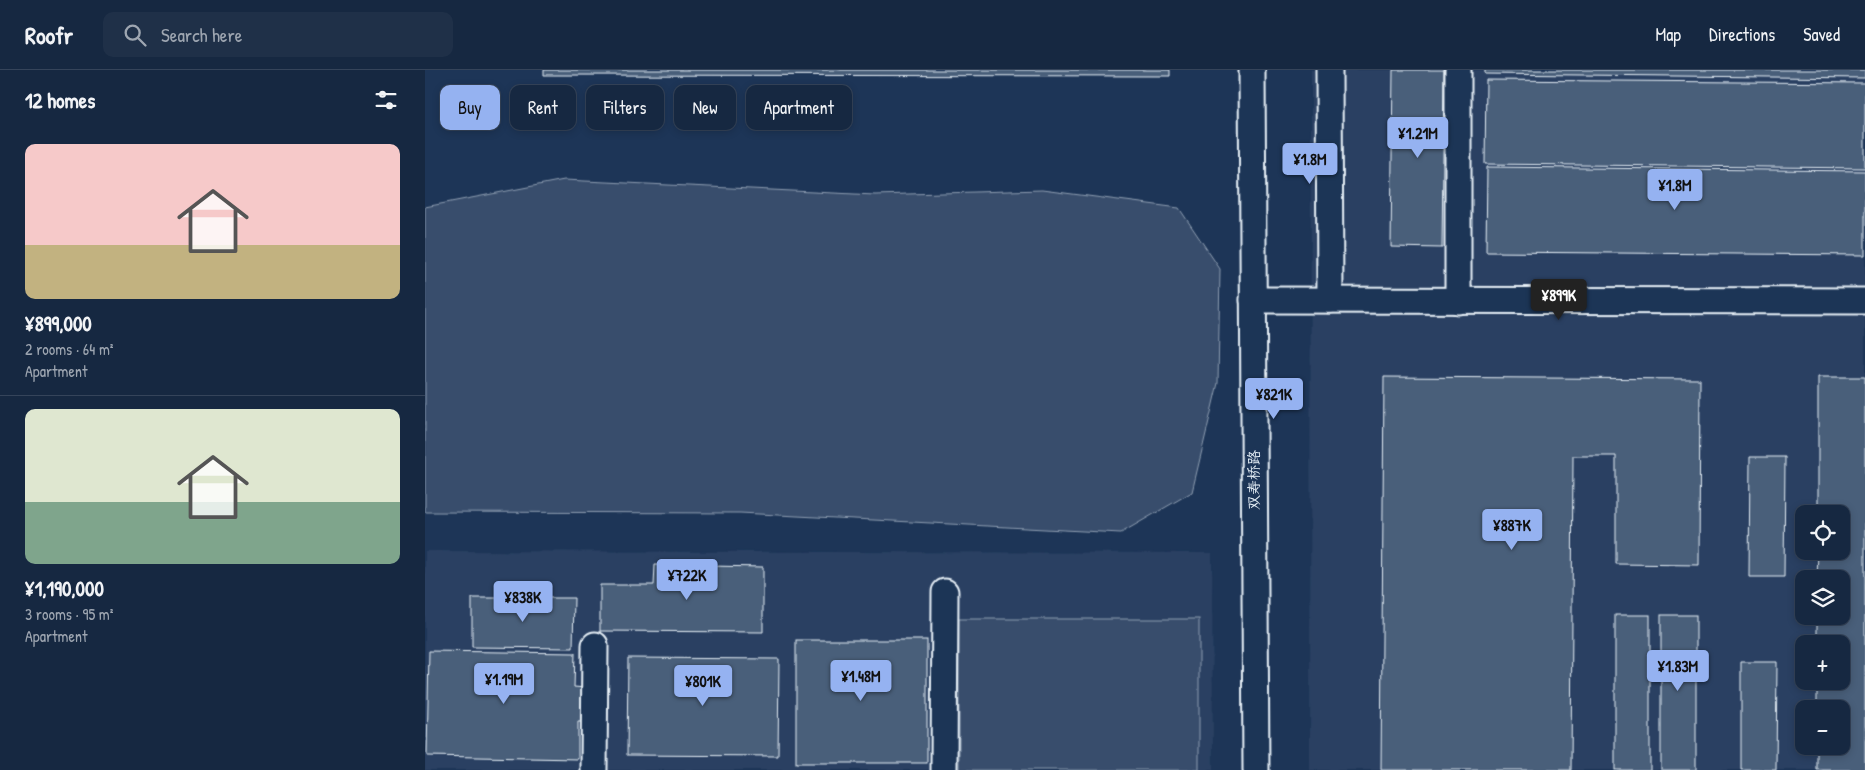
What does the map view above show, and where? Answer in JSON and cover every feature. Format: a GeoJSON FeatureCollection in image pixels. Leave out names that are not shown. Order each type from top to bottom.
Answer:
{"type":"FeatureCollection","features":[{"type":"Feature","properties":{"kind":"street","name":"双寿桥路"},"geometry":{"type":"LineString","coordinates":[[1252,70],[1256,770]]}},
{"type":"Feature","properties":{"kind":"street"},"geometry":{"type":"LineString","coordinates":[[1329,70],[1330,300]]}},
{"type":"Feature","properties":{"kind":"street"},"geometry":{"type":"LineString","coordinates":[[1458,70],[1458,301]]}},
{"type":"Feature","properties":{"kind":"street"},"geometry":{"type":"LineString","coordinates":[[1253,300],[1865,301]]}},
{"type":"Feature","properties":{"kind":"street"},"geometry":{"type":"LineString","coordinates":[[944,770],[945,592]]}},
{"type":"Feature","properties":{"kind":"street"},"geometry":{"type":"LineString","coordinates":[[594,770],[595,646]]}},
{"type":"Feature","properties":{"kind":"shaded area"},"geometry":{"type":"Polygon","coordinates":[[[1311,70],[1865,70],[1865,770],[1310,770],[1311,70]]]}},
{"type":"Feature","properties":{"kind":"shaded area"},"geometry":{"type":"Polygon","coordinates":[[[564,180],[875,195],[1042,190],[1179,208],[1220,269],[1218,383],[1192,492],[1121,533],[740,513],[425,512],[425,207],[564,180]]]}},
{"type":"Feature","properties":{"kind":"shaded area"},"geometry":{"type":"Polygon","coordinates":[[[425,551],[1212,553],[1213,770],[425,770],[425,551]]]}},
{"type":"Feature","properties":{"kind":"shaded area"},"geometry":{"type":"Polygon","coordinates":[[[959,619],[1199,619],[1199,770],[959,770],[959,619]]]}},
{"type":"Feature","properties":{"kind":"building"},"geometry":{"type":"Polygon","coordinates":[[[544,70],[1170,70],[1170,76],[544,75],[544,70]]]}},
{"type":"Feature","properties":{"kind":"building"},"geometry":{"type":"Polygon","coordinates":[[[1393,70],[1444,70],[1442,248],[1391,247],[1393,70]]]}},
{"type":"Feature","properties":{"kind":"building"},"geometry":{"type":"Polygon","coordinates":[[[1485,70],[1865,70],[1865,78],[1485,74],[1485,70]]]}},
{"type":"Feature","properties":{"kind":"building"},"geometry":{"type":"Polygon","coordinates":[[[1486,80],[1865,83],[1865,168],[1485,164],[1486,80]]]}},
{"type":"Feature","properties":{"kind":"building"},"geometry":{"type":"Polygon","coordinates":[[[1487,167],[1865,171],[1865,255],[1486,252],[1487,167]]]}},
{"type":"Feature","properties":{"kind":"building"},"geometry":{"type":"Polygon","coordinates":[[[1384,377],[1700,379],[1699,565],[1616,564],[1616,456],[1573,456],[1571,770],[1381,770],[1384,377]]]}},
{"type":"Feature","properties":{"kind":"building"},"geometry":{"type":"Polygon","coordinates":[[[1818,377],[1865,377],[1865,770],[1817,770],[1817,755],[1850,755],[1850,700],[1817,700],[1817,690],[1850,690],[1850,635],[1817,635],[1817,625],[1850,625],[1850,570],[1817,570],[1818,560],[1850,560],[1850,505],[1818,505],[1818,377]]]}},
{"type":"Feature","properties":{"kind":"building"},"geometry":{"type":"Polygon","coordinates":[[[1750,457],[1785,457],[1784,577],[1749,577],[1750,457]]]}},
{"type":"Feature","properties":{"kind":"building"},"geometry":{"type":"Polygon","coordinates":[[[655,565],[763,567],[763,632],[600,631],[600,585],[654,585],[655,565]]]}},
{"type":"Feature","properties":{"kind":"building"},"geometry":{"type":"Polygon","coordinates":[[[472,598],[574,598],[573,648],[472,647],[472,598]]]}},
{"type":"Feature","properties":{"kind":"building"},"geometry":{"type":"Polygon","coordinates":[[[1615,615],[1650,615],[1650,770],[1615,770],[1615,615]]]}},
{"type":"Feature","properties":{"kind":"building"},"geometry":{"type":"Polygon","coordinates":[[[1661,615],[1696,615],[1696,770],[1661,770],[1661,615]]]}},
{"type":"Feature","properties":{"kind":"building"},"geometry":{"type":"Polygon","coordinates":[[[796,640],[927,640],[927,763],[796,763],[796,640]]]}},
{"type":"Feature","properties":{"kind":"building"},"geometry":{"type":"Polygon","coordinates":[[[429,651],[575,653],[574,687],[586,688],[586,722],[578,722],[578,759],[427,756],[429,651]]]}},
{"type":"Feature","properties":{"kind":"building"},"geometry":{"type":"Polygon","coordinates":[[[628,658],[779,659],[778,756],[627,755],[628,658]]]}},
{"type":"Feature","properties":{"kind":"building"},"geometry":{"type":"Polygon","coordinates":[[[1741,662],[1777,662],[1776,770],[1741,770],[1741,662]]]}}]}
